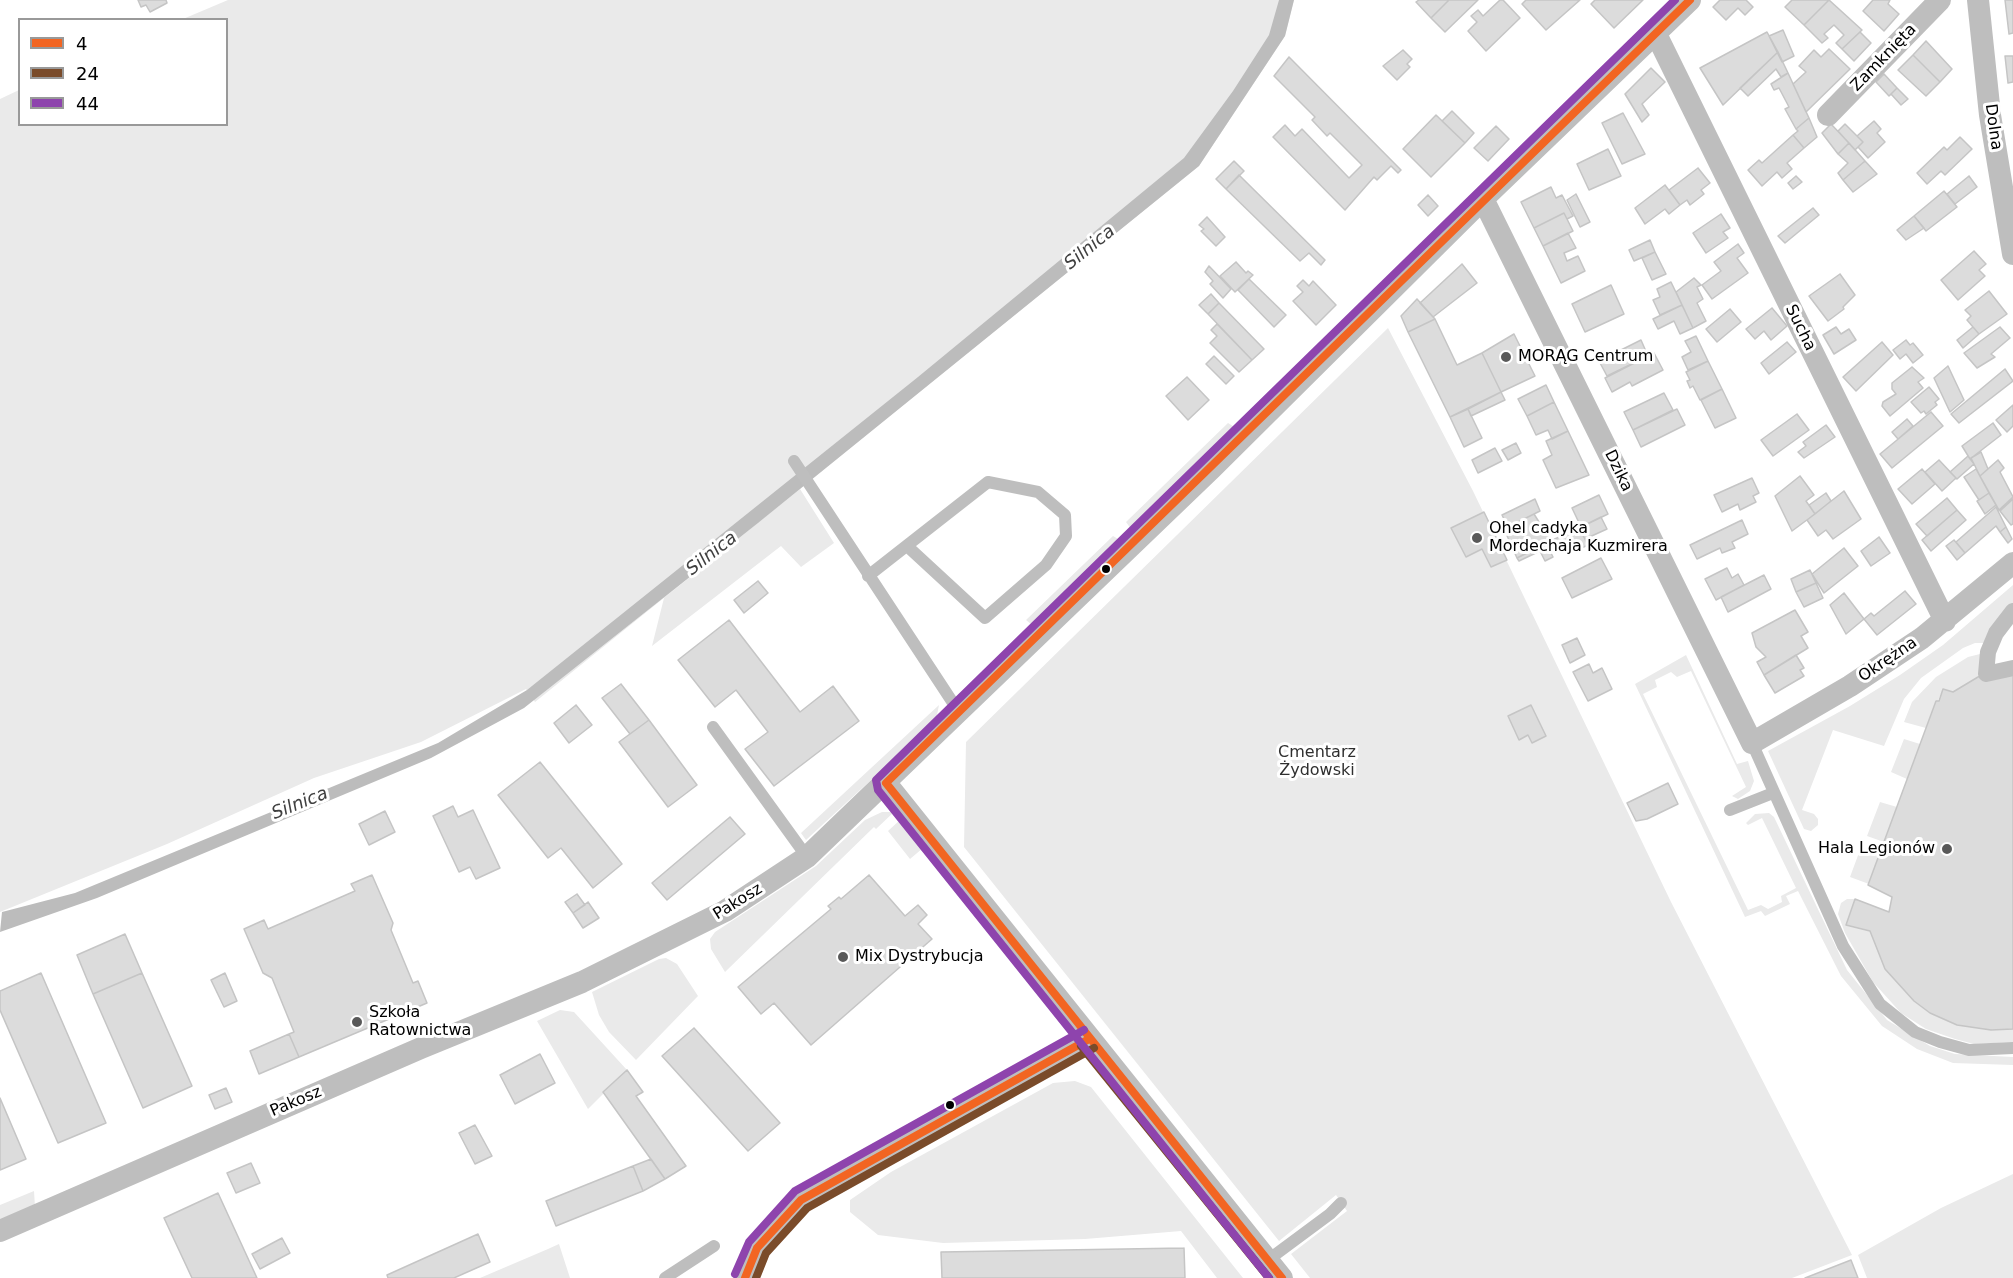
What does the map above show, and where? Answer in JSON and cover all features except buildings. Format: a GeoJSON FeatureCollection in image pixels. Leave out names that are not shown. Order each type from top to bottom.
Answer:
{"type":"FeatureCollection","features":[{"type":"Feature","properties":{"kind":"street","name":"Pakosz"},"geometry":{"type":"LineString","coordinates":[[0,1231],[439,1040],[582,982],[725,911],[807,857],[886,783],[1690,0]]}},
{"type":"Feature","properties":{"kind":"street","name":"Zamknięta"},"geometry":{"type":"LineString","coordinates":[[1828,115],[1940,0]]}},
{"type":"Feature","properties":{"kind":"street","name":"Dolna"},"geometry":{"type":"LineString","coordinates":[[1978,0],[1990,115],[2013,254]]}},
{"type":"Feature","properties":{"kind":"street","name":"Sucha"},"geometry":{"type":"LineString","coordinates":[[1656,34],[1945,621]]}},
{"type":"Feature","properties":{"kind":"street","name":"Dzika"},"geometry":{"type":"LineString","coordinates":[[1483,200],[1752,743]]}},
{"type":"Feature","properties":{"kind":"street","name":"Okrężna"},"geometry":{"type":"LineString","coordinates":[[1752,743],[1850,686],[1945,621],[2013,563]]}},
{"type":"Feature","properties":{"kind":"street"},"geometry":{"type":"LineString","coordinates":[[2013,611],[1996,633],[1988,652],[1986,674],[2013,668]]}},
{"type":"Feature","properties":{"kind":"street"},"geometry":{"type":"LineString","coordinates":[[886,783],[1282,1278]]}},
{"type":"Feature","properties":{"kind":"street"},"geometry":{"type":"LineString","coordinates":[[745,1278],[763,1240],[783,1216],[801,1200],[1089,1039]]}},
{"type":"Feature","properties":{"kind":"lane"},"geometry":{"type":"LineString","coordinates":[[794,461],[959,712]]}},
{"type":"Feature","properties":{"kind":"lane"},"geometry":{"type":"LineString","coordinates":[[868,576],[988,482],[1038,492],[1065,515],[1066,536],[1047,565],[985,618],[907,546]]}},
{"type":"Feature","properties":{"kind":"lane"},"geometry":{"type":"LineString","coordinates":[[713,727],[807,857]]}},
{"type":"Feature","properties":{"kind":"lane"},"geometry":{"type":"LineString","coordinates":[[1752,743],[1843,946],[1880,1004],[1915,1032],[1940,1042],[1969,1050],[2013,1048]]}},
{"type":"Feature","properties":{"kind":"lane"},"geometry":{"type":"LineString","coordinates":[[1730,810],[1773,793]]}},
{"type":"Feature","properties":{"kind":"lane"},"geometry":{"type":"LineString","coordinates":[[1268,1260],[1330,1214],[1341,1203]]}},
{"type":"Feature","properties":{"kind":"lane"},"geometry":{"type":"LineString","coordinates":[[665,1278],[714,1246]]}},
{"type":"Feature","properties":{"kind":"green space"},"geometry":{"type":"Polygon","coordinates":[[[228,0],[1294,0],[1285,36],[1199,166],[535,702],[526,689],[421,742],[314,778],[167,844],[0,912],[0,99],[18,90],[18,126],[228,126],[228,18],[185,18],[228,0]]]}},
{"type":"Feature","properties":{"kind":"green space","name":"Cmentarz Żydowski"},"geometry":{"type":"Polygon","coordinates":[[[1388,328],[1473,491],[1671,902],[1852,1255],[1792,1278],[1310,1278],[1291,1254],[1347,1211],[1336,1195],[1279,1241],[964,847],[966,742],[1388,328]]]}},
{"type":"Feature","properties":{"kind":"green space"},"geometry":{"type":"Polygon","coordinates":[[[1228,423],[1236,428],[1131,529],[1126,522],[1228,423]]]}},
{"type":"Feature","properties":{"kind":"green space"},"geometry":{"type":"Polygon","coordinates":[[[800,489],[834,543],[801,567],[781,546],[652,646],[664,598],[800,489]]]}},
{"type":"Feature","properties":{"kind":"green space"},"geometry":{"type":"Polygon","coordinates":[[[1113,536],[1120,540],[1032,625],[1026,620],[1113,536]]]}},
{"type":"Feature","properties":{"kind":"green space"},"geometry":{"type":"Polygon","coordinates":[[[2013,585],[2013,611],[1991,643],[1975,643],[1963,648],[1921,678],[1904,699],[1884,746],[1833,730],[1802,810],[1814,814],[1818,819],[1818,825],[1811,831],[1804,829],[1768,751],[1850,706],[1900,675],[1943,645],[2013,585]]]}},
{"type":"Feature","properties":{"kind":"green space"},"geometry":{"type":"Polygon","coordinates":[[[1988,652],[1978,677],[1953,692],[1943,689],[1926,728],[1904,722],[1912,702],[1936,677],[1968,657],[1988,652]]]}},
{"type":"Feature","properties":{"kind":"green space"},"geometry":{"type":"Polygon","coordinates":[[[1686,655],[1737,764],[1748,761],[1754,781],[1750,791],[1738,799],[1732,796],[1746,787],[1691,671],[1677,677],[1671,672],[1655,680],[1657,687],[1643,694],[1748,910],[1761,905],[1768,909],[1782,902],[1781,896],[1796,888],[1762,818],[1748,825],[1746,823],[1755,814],[1769,813],[1774,817],[1847,970],[1887,1020],[1930,1046],[1955,1054],[2013,1057],[2013,1065],[1953,1063],[1917,1049],[1882,1026],[1841,976],[1798,891],[1786,896],[1790,904],[1765,916],[1761,911],[1745,917],[1635,684],[1686,655]]]}},
{"type":"Feature","properties":{"kind":"green space"},"geometry":{"type":"Polygon","coordinates":[[[939,705],[936,720],[806,840],[801,833],[939,705]]]}},
{"type":"Feature","properties":{"kind":"green space"},"geometry":{"type":"Polygon","coordinates":[[[1904,739],[1920,744],[1907,779],[1891,772],[1904,739]]]}},
{"type":"Feature","properties":{"kind":"green space"},"geometry":{"type":"Polygon","coordinates":[[[1880,802],[1897,807],[1884,842],[1867,836],[1880,802]]]}},
{"type":"Feature","properties":{"kind":"green space"},"geometry":{"type":"Polygon","coordinates":[[[882,812],[894,812],[876,829],[874,827],[725,972],[711,949],[710,939],[715,932],[816,866],[865,820],[882,812]]]}},
{"type":"Feature","properties":{"kind":"green space"},"geometry":{"type":"Polygon","coordinates":[[[900,820],[923,848],[910,859],[888,831],[900,820]]]}},
{"type":"Feature","properties":{"kind":"green space"},"geometry":{"type":"Polygon","coordinates":[[[1860,850],[1879,856],[1869,884],[1850,877],[1860,850]]]}},
{"type":"Feature","properties":{"kind":"green space"},"geometry":{"type":"Polygon","coordinates":[[[1847,899],[1855,899],[1846,925],[1870,931],[1885,969],[1914,1001],[1957,1025],[1991,1030],[2013,1029],[2013,1042],[1974,1044],[1926,1029],[1901,1013],[1873,982],[1845,933],[1838,914],[1841,903],[1847,899]]]}},
{"type":"Feature","properties":{"kind":"green space"},"geometry":{"type":"Polygon","coordinates":[[[666,958],[677,964],[698,996],[636,1060],[609,1032],[599,1015],[592,992],[659,959],[666,958]]]}},
{"type":"Feature","properties":{"kind":"green space"},"geometry":{"type":"Polygon","coordinates":[[[560,1010],[574,1012],[627,1070],[588,1109],[537,1021],[560,1010]]]}},
{"type":"Feature","properties":{"kind":"green space"},"geometry":{"type":"Polygon","coordinates":[[[1075,1081],[1091,1087],[1243,1278],[1217,1278],[1181,1231],[1085,1239],[943,1243],[878,1235],[850,1212],[850,1200],[891,1172],[1053,1083],[1075,1081]]]}},
{"type":"Feature","properties":{"kind":"green space"},"geometry":{"type":"Polygon","coordinates":[[[2013,1174],[2013,1278],[1867,1278],[1858,1255],[1941,1208],[2013,1174]]]}},
{"type":"Feature","properties":{"kind":"green space"},"geometry":{"type":"Polygon","coordinates":[[[34,1191],[35,1207],[0,1221],[0,1205],[34,1191]]]}},
{"type":"Feature","properties":{"kind":"green space"},"geometry":{"type":"Polygon","coordinates":[[[559,1244],[570,1278],[480,1278],[548,1249],[559,1244]]]}},
{"type":"Feature","properties":{"kind":"water","name":"Silnica"},"geometry":{"type":"Polygon","coordinates":[[[1279,0],[1294,0],[1285,36],[1199,166],[758,523],[524,708],[431,758],[97,898],[0,932],[2,912],[75,893],[438,743],[527,690],[918,377],[1184,158],[1233,91],[1269,35],[1279,0]]]}},
{"type":"Feature","properties":{"kind":"transit line","name":"44"},"geometry":{"type":"LineString","coordinates":[[1269,1278],[878,790],[876,780],[1675,0]]}},
{"type":"Feature","properties":{"kind":"transit line","name":"4"},"geometry":{"type":"LineString","coordinates":[[886,783],[1690,0]]}},
{"type":"Feature","properties":{"kind":"transit line","name":"4"},"geometry":{"type":"LineString","coordinates":[[886,783],[1282,1278]]}},
{"type":"Feature","properties":{"kind":"transit line","name":"44"},"geometry":{"type":"LineString","coordinates":[[735,1274],[749,1242],[795,1191],[1084,1030]]}},
{"type":"Feature","properties":{"kind":"transit line","name":"4"},"geometry":{"type":"LineString","coordinates":[[745,1278],[757,1248],[801,1200],[1089,1039]]}},
{"type":"Feature","properties":{"kind":"transit line","name":"24"},"geometry":{"type":"LineString","coordinates":[[1081,1046],[1269,1278]]}},
{"type":"Feature","properties":{"kind":"transit line","name":"24"},"geometry":{"type":"LineString","coordinates":[[756,1278],[766,1253],[807,1208],[1094,1048]]}},
{"type":"Feature","properties":{"kind":"place","name":"MORĄG Centrum"},"geometry":{"type":"Point","coordinates":[1506,357]}},
{"type":"Feature","properties":{"kind":"place","name":"Ohel cadyka Mordechaja Kuzmirera"},"geometry":{"type":"Point","coordinates":[1477,538]}},
{"type":"Feature","properties":{"kind":"place","name":"Hala Legionów"},"geometry":{"type":"Point","coordinates":[1947,849]}},
{"type":"Feature","properties":{"kind":"place","name":"Mix Dystrybucja"},"geometry":{"type":"Point","coordinates":[843,957]}},
{"type":"Feature","properties":{"kind":"place","name":"Szkoła Ratownictwa"},"geometry":{"type":"Point","coordinates":[357,1022]}}]}
